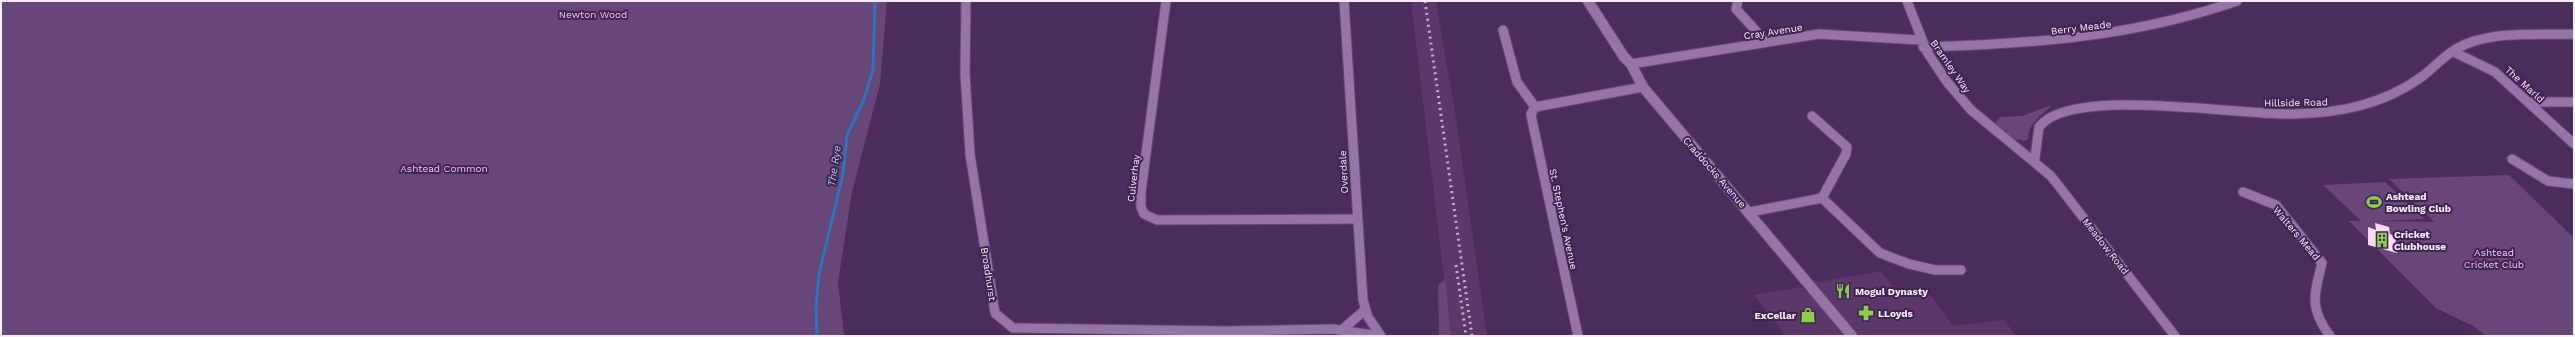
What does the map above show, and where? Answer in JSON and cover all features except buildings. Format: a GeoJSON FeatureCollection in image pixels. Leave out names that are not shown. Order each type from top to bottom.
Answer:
{"type":"FeatureCollection","features":[{"type":"Feature","properties":{"kind":"street","name":"Broadhurst"},"geometry":{"type":"LineString","coordinates":[[966,1],[965,73],[970,154],[995,313],[1004,323],[1013,328],[1082,330],[1292,331],[1344,328],[1380,336]]}},
{"type":"Feature","properties":{"kind":"street","name":"Culverhay"},"geometry":{"type":"LineString","coordinates":[[1166,1],[1141,192],[1140,210],[1142,214],[1157,220],[1357,219]]}},
{"type":"Feature","properties":{"kind":"street","name":"Overdale"},"geometry":{"type":"LineString","coordinates":[[1344,1],[1357,219],[1365,310],[1380,336]]}},
{"type":"Feature","properties":{"kind":"street","name":"Craddocks Avenue"},"geometry":{"type":"LineString","coordinates":[[1588,1],[1624,57],[1631,64],[1643,87],[1750,212],[1852,336]]}},
{"type":"Feature","properties":{"kind":"street"},"geometry":{"type":"LineString","coordinates":[[1738,1],[1736,10],[1766,42]]}},
{"type":"Feature","properties":{"kind":"street","name":"Bramley Way"},"geometry":{"type":"LineString","coordinates":[[1908,1],[1921,43],[1964,103],[2035,158]]}},
{"type":"Feature","properties":{"kind":"street","name":"Berry Meade"},"geometry":{"type":"LineString","coordinates":[[1921,43],[2037,43],[2084,38],[2143,29],[2202,14],[2237,1]]}},
{"type":"Feature","properties":{"kind":"street"},"geometry":{"type":"LineString","coordinates":[[1504,30],[1518,86],[1526,100],[1535,107],[1643,87]]}},
{"type":"Feature","properties":{"kind":"street","name":"Cray Avenue"},"geometry":{"type":"LineString","coordinates":[[1631,64],[1828,33],[1921,43]]}},
{"type":"Feature","properties":{"kind":"street","name":"Hillside Road"},"geometry":{"type":"LineString","coordinates":[[2035,158],[2037,132],[2042,122],[2054,113],[2071,108],[2120,104],[2276,115],[2333,112],[2368,103],[2393,93],[2417,80],[2445,56],[2454,52],[2464,44],[2489,39],[2574,34]]}},
{"type":"Feature","properties":{"kind":"street","name":"The Marld"},"geometry":{"type":"LineString","coordinates":[[2454,52],[2495,72],[2574,144]]}},
{"type":"Feature","properties":{"kind":"street"},"geometry":{"type":"LineString","coordinates":[[2529,102],[2574,102]]}},
{"type":"Feature","properties":{"kind":"street","name":"St. Stephen's Avenue"},"geometry":{"type":"LineString","coordinates":[[1535,107],[1531,114],[1532,120],[1578,336]]}},
{"type":"Feature","properties":{"kind":"street"},"geometry":{"type":"LineString","coordinates":[[1812,116],[1847,147],[1846,154],[1822,198]]}},
{"type":"Feature","properties":{"kind":"street","name":"Meadow Road"},"geometry":{"type":"LineString","coordinates":[[2035,158],[2175,336]]}},
{"type":"Feature","properties":{"kind":"street"},"geometry":{"type":"LineString","coordinates":[[2512,159],[2534,177],[2565,185],[2574,184]]}},
{"type":"Feature","properties":{"kind":"street","name":"Walters Mead"},"geometry":{"type":"LineString","coordinates":[[2243,192],[2276,205],[2322,263],[2312,304],[2321,325],[2330,336]]}},
{"type":"Feature","properties":{"kind":"street"},"geometry":{"type":"LineString","coordinates":[[1750,212],[1822,198]]}},
{"type":"Feature","properties":{"kind":"street"},"geometry":{"type":"LineString","coordinates":[[1822,198],[1841,214],[1880,253],[1909,264],[1935,270],[1961,270]]}},
{"type":"Feature","properties":{"kind":"street"},"geometry":{"type":"LineString","coordinates":[[1344,328],[1365,310]]}},
{"type":"Feature","properties":{"kind":"shaded area"},"geometry":{"type":"Polygon","coordinates":[[[1411,1],[1436,1],[1456,119],[1487,336],[1451,336],[1411,1]]]}},
{"type":"Feature","properties":{"kind":"shaded area"},"geometry":{"type":"Polygon","coordinates":[[[1881,271],[1900,296],[1930,295],[1953,326],[2004,320],[2016,336],[1859,336],[1811,280],[1819,282],[1881,271]]]}},
{"type":"Feature","properties":{"kind":"shaded area"},"geometry":{"type":"Polygon","coordinates":[[[1801,287],[1813,297],[1845,336],[1786,336],[1754,295],[1801,287]]]}},
{"type":"Feature","properties":{"kind":"green space","name":"Ashtead Common"},"geometry":{"type":"Polygon","coordinates":[[[1,1],[887,1],[880,84],[852,192],[838,282],[844,336],[1,336],[1,1]]]}},
{"type":"Feature","properties":{"kind":"green space"},"geometry":{"type":"Polygon","coordinates":[[[2052,105],[2033,123],[2028,139],[2025,141],[2011,138],[1994,125],[2000,117],[2022,116],[2052,105]]]}},
{"type":"Feature","properties":{"kind":"green space","name":"Ashtead Cricket Club"},"geometry":{"type":"Polygon","coordinates":[[[2509,175],[2574,238],[2574,336],[2486,336],[2475,327],[2436,308],[2349,221],[2361,221],[2323,185],[2385,182],[2425,219],[2375,221],[2434,222],[2389,179],[2509,175]]]}},
{"type":"Feature","properties":{"kind":"green space"},"geometry":{"type":"Polygon","coordinates":[[[1445,280],[1451,336],[1439,336],[1438,285],[1445,280]]]}},
{"type":"Feature","properties":{"kind":"waterway","name":"The Rye"},"geometry":{"type":"LineString","coordinates":[[817,336],[816,308],[819,274],[843,174],[847,135],[863,102],[873,70],[875,1]]}},
{"type":"Feature","properties":{"kind":"railway"},"geometry":{"type":"LineString","coordinates":[[1425,1],[1472,336]]}},
{"type":"Feature","properties":{"kind":"railway"},"geometry":{"type":"LineString","coordinates":[[1456,265],[1466,336]]}},
{"type":"Feature","properties":{"kind":"place","name":"Ashtead Bowling Club"},"geometry":{"type":"Point","coordinates":[2374,202]}},
{"type":"Feature","properties":{"kind":"place","name":"Cricket Clubhouse"},"geometry":{"type":"Point","coordinates":[2382,240]}},
{"type":"Feature","properties":{"kind":"place","name":"Mogul Dynasty"},"geometry":{"type":"Point","coordinates":[1843,291]}},
{"type":"Feature","properties":{"kind":"place","name":"LLoyds"},"geometry":{"type":"Point","coordinates":[1866,313]}},
{"type":"Feature","properties":{"kind":"place","name":"ExCellar"},"geometry":{"type":"Point","coordinates":[1808,315]}},
{"type":"Feature","properties":{"kind":"park label","name":"Newton Wood"},"geometry":{"type":"Point","coordinates":[593,14]}}]}
